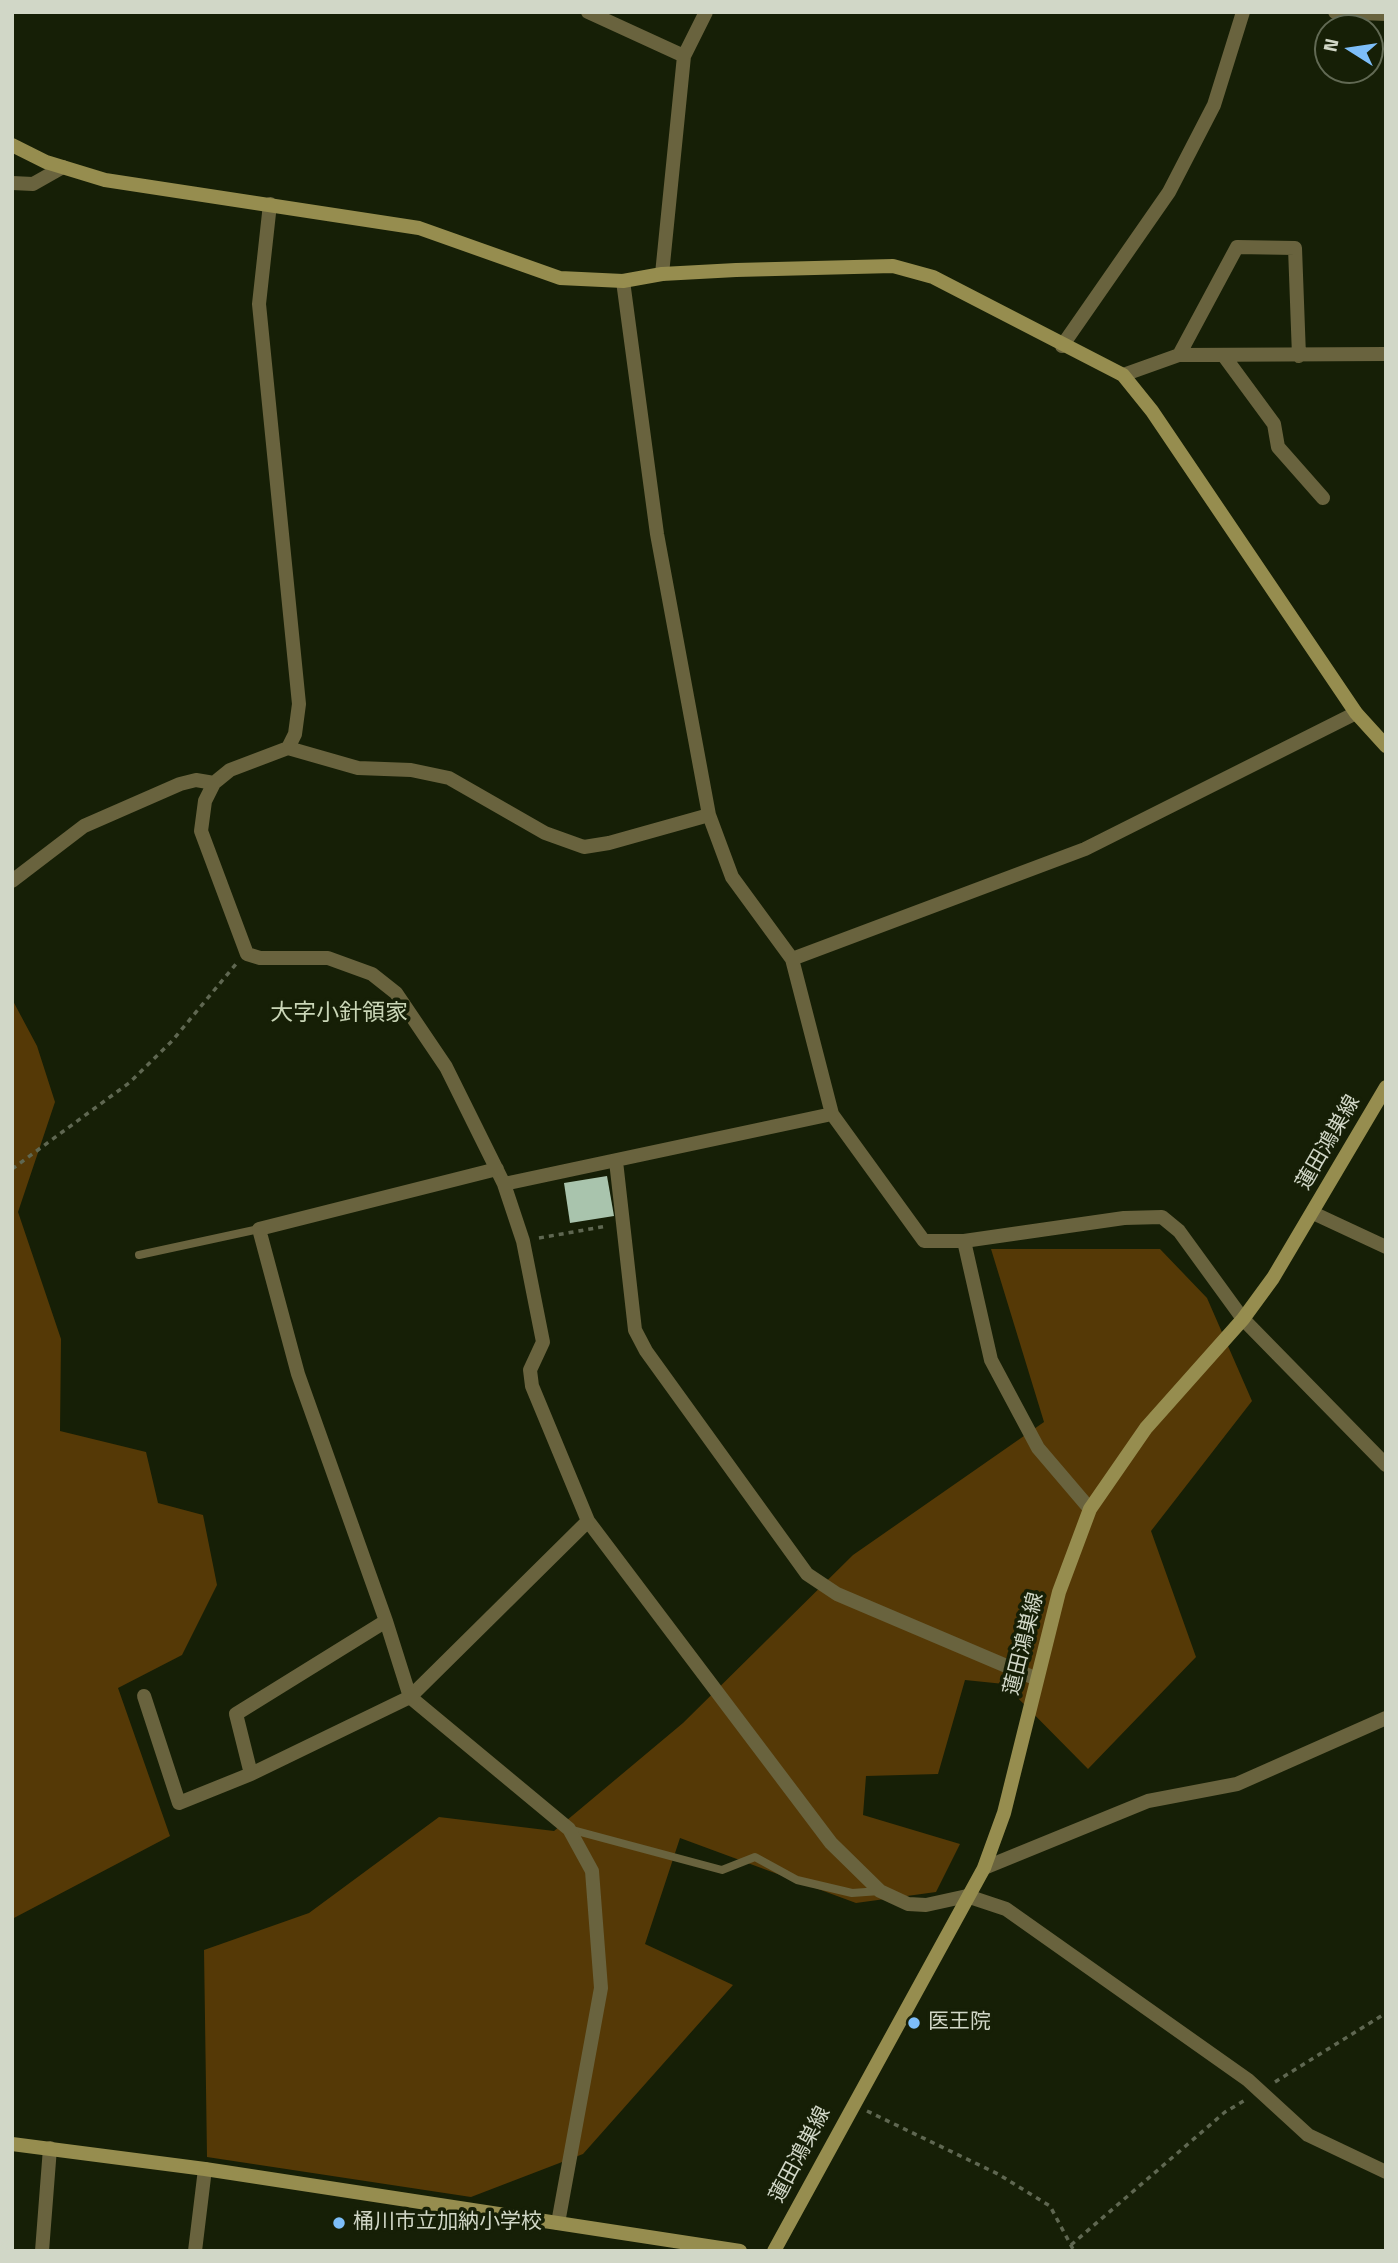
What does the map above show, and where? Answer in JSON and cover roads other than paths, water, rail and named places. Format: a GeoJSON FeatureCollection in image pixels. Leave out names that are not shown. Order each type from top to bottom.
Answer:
{"type":"FeatureCollection","features":[{"type":"Feature","properties":{"kind":"street"},"geometry":{"type":"LineString","coordinates":[[588,12],[684,56]]}},
{"type":"Feature","properties":{"kind":"street"},"geometry":{"type":"LineString","coordinates":[[662,274],[684,56],[706,12]]}},
{"type":"Feature","properties":{"kind":"street"},"geometry":{"type":"LineString","coordinates":[[1062,346],[1169,192],[1214,105],[1243,12]]}},
{"type":"Feature","properties":{"kind":"street"},"geometry":{"type":"LineString","coordinates":[[1335,12],[1386,14]]}},
{"type":"Feature","properties":{"kind":"street"},"geometry":{"type":"LineString","coordinates":[[12,145],[63,167],[105,180],[419,228],[560,278],[623,281],[662,274],[893,266],[933,276],[1062,346],[1123,375],[1152,411],[1356,713],[1386,746]]}},
{"type":"Feature","properties":{"kind":"street"},"geometry":{"type":"LineString","coordinates":[[12,183],[33,184],[63,167]]}},
{"type":"Feature","properties":{"kind":"street"},"geometry":{"type":"LineString","coordinates":[[270,204],[259,304],[299,704],[295,734],[288,748]]}},
{"type":"Feature","properties":{"kind":"street"},"geometry":{"type":"LineString","coordinates":[[1179,355],[1237,247],[1295,248],[1299,356]]}},
{"type":"Feature","properties":{"kind":"street"},"geometry":{"type":"LineString","coordinates":[[623,281],[657,534],[709,815],[732,877],[792,959],[832,1114],[924,1241],[964,1241],[1124,1218],[1162,1217],[1179,1231],[1243,1319],[1386,1465]]}},
{"type":"Feature","properties":{"kind":"street"},"geometry":{"type":"LineString","coordinates":[[1123,375],[1179,355],[1386,354]]}},
{"type":"Feature","properties":{"kind":"street"},"geometry":{"type":"LineString","coordinates":[[1224,356],[1274,424],[1278,447],[1323,498]]}},
{"type":"Feature","properties":{"kind":"street"},"geometry":{"type":"LineString","coordinates":[[792,959],[1085,849],[1356,713]]}},
{"type":"Feature","properties":{"kind":"street"},"geometry":{"type":"LineString","coordinates":[[709,815],[609,844],[584,847],[545,833],[449,778],[411,770],[358,768],[288,748],[230,770],[214,783],[205,801],[201,831],[247,954],[260,958],[328,958],[372,974],[396,993],[446,1067],[504,1184],[523,1241],[543,1342],[530,1370],[532,1386],[588,1521],[831,1843],[880,1891],[908,1903],[926,1905],[967,1896],[1006,1909],[1260,2091],[1308,2135],[1386,2172]]}},
{"type":"Feature","properties":{"kind":"street"},"geometry":{"type":"LineString","coordinates":[[12,881],[84,826],[180,784],[196,780],[214,783]]}},
{"type":"Feature","properties":{"kind":"street","name":"蓮田鴻巣線"},"geometry":{"type":"LineString","coordinates":[[775,2251],[852,2104],[984,1868],[1004,1813],[1059,1592],[1090,1509],[1146,1429],[1243,1319],[1313,1213],[1386,1087]]}},
{"type":"Feature","properties":{"kind":"street"},"geometry":{"type":"LineString","coordinates":[[504,1184],[832,1114]]}},
{"type":"Feature","properties":{"kind":"street"},"geometry":{"type":"LineString","coordinates":[[615,1161],[635,1330],[646,1351],[807,1574],[837,1594],[1037,1679]]}},
{"type":"Feature","properties":{"kind":"street"},"geometry":{"type":"LineString","coordinates":[[497,1169],[258,1229],[298,1374],[386,1621],[410,1697],[569,1829],[592,1871],[601,1988],[558,2223]]}},
{"type":"Feature","properties":{"kind":"street"},"geometry":{"type":"LineString","coordinates":[[1313,1213],[1386,1247]]}},
{"type":"Feature","properties":{"kind":"street"},"geometry":{"type":"LineString","coordinates":[[964,1241],[991,1360],[1038,1448],[1090,1509]]}},
{"type":"Feature","properties":{"kind":"street"},"geometry":{"type":"LineString","coordinates":[[144,1696],[179,1802],[251,1773],[410,1697],[588,1521]]}},
{"type":"Feature","properties":{"kind":"street"},"geometry":{"type":"LineString","coordinates":[[251,1773],[236,1714],[386,1621]]}},
{"type":"Feature","properties":{"kind":"street"},"geometry":{"type":"LineString","coordinates":[[984,1868],[1148,1801],[1237,1784],[1386,1718]]}},
{"type":"Feature","properties":{"kind":"street"},"geometry":{"type":"LineString","coordinates":[[12,2144],[205,2169],[740,2251]]}},
{"type":"Feature","properties":{"kind":"street"},"geometry":{"type":"LineString","coordinates":[[42,2251],[50,2148]]}},
{"type":"Feature","properties":{"kind":"street"},"geometry":{"type":"LineString","coordinates":[[195,2251],[205,2169]]}},
{"type":"Feature","properties":{"kind":"lane"},"geometry":{"type":"LineString","coordinates":[[139,1255],[258,1229]]}},
{"type":"Feature","properties":{"kind":"lane"},"geometry":{"type":"LineString","coordinates":[[569,1829],[722,1870],[755,1857],[797,1880],[852,1893],[880,1891]]}},
{"type":"Feature","properties":{"kind":"place","name":"医王院"},"geometry":{"type":"Point","coordinates":[914,2023]}},
{"type":"Feature","properties":{"kind":"place","name":"桶川市立加納小学校"},"geometry":{"type":"Point","coordinates":[339,2223]}},
{"type":"Feature","properties":{"kind":"district","name":"大字小針領家"},"geometry":{"type":"Point","coordinates":[339,1014]}}]}
